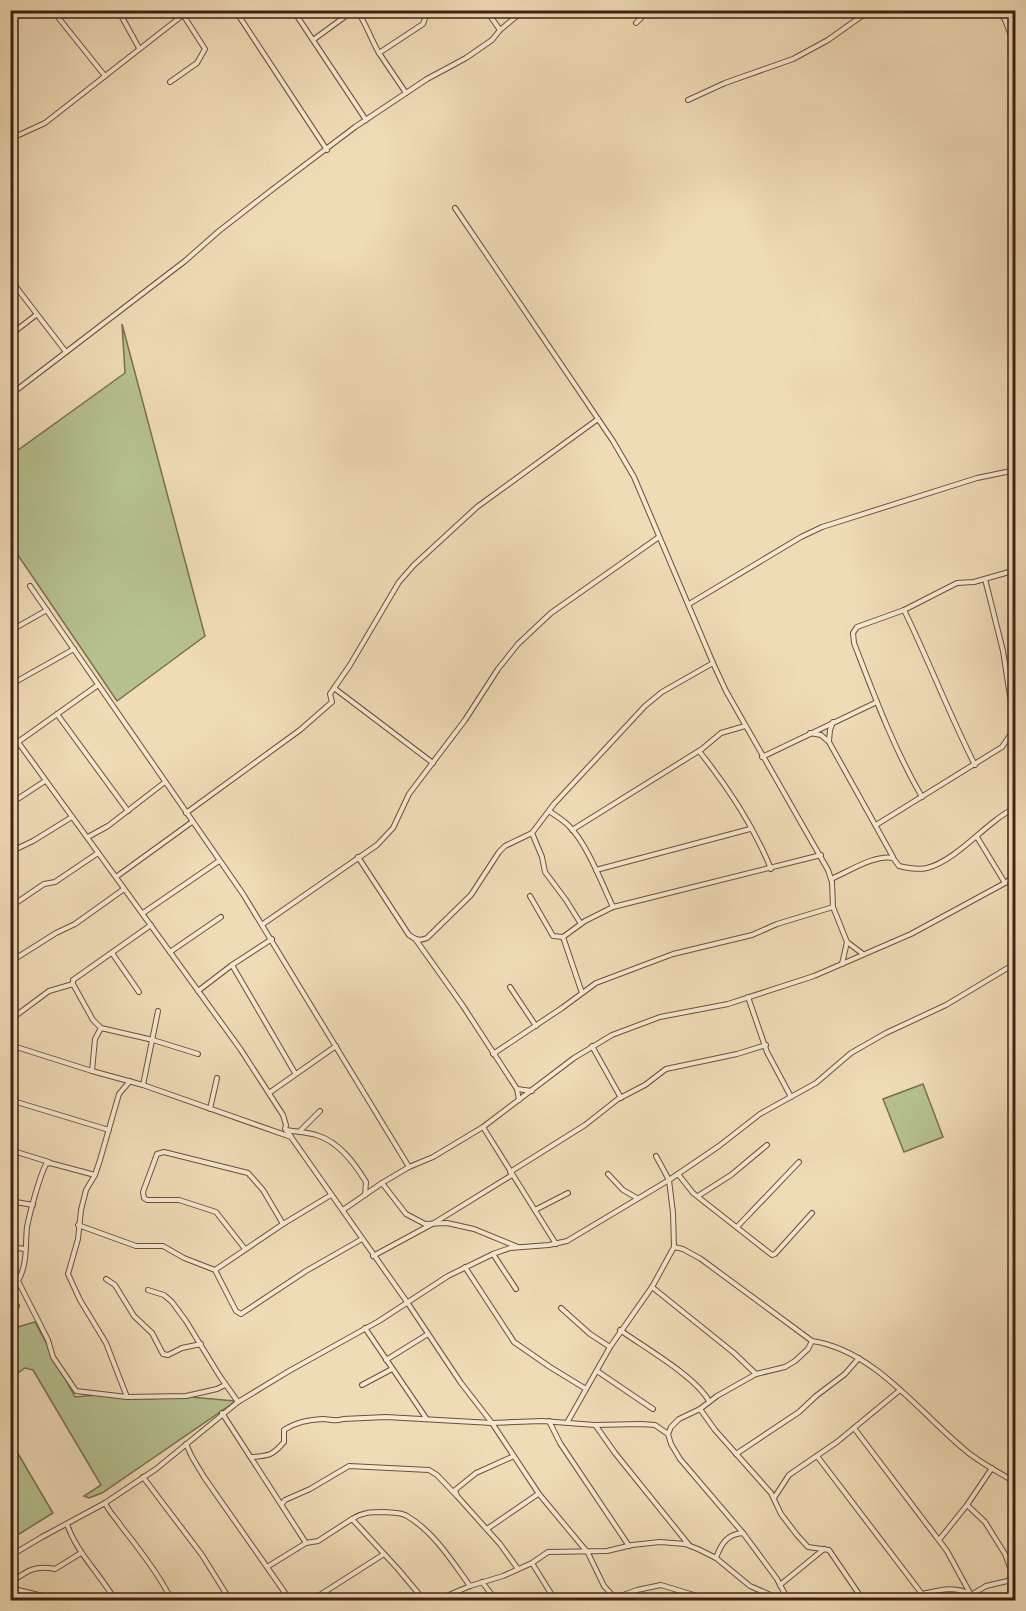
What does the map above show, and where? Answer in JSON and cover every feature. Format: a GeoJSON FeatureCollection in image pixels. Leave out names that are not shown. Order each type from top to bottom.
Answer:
{"type":"FeatureCollection","features":[{"type":"Feature","properties":{"kind":"street"},"geometry":{"type":"LineString","coordinates":[[10,19],[15,10]]}},
{"type":"Feature","properties":{"kind":"street"},"geometry":{"type":"LineString","coordinates":[[56,10],[57,16],[105,76]]}},
{"type":"Feature","properties":{"kind":"street"},"geometry":{"type":"LineString","coordinates":[[118,10],[139,48]]}},
{"type":"Feature","properties":{"kind":"street"},"geometry":{"type":"LineString","coordinates":[[235,10],[327,150]]}},
{"type":"Feature","properties":{"kind":"street"},"geometry":{"type":"LineString","coordinates":[[293,10],[366,120]]}},
{"type":"Feature","properties":{"kind":"street"},"geometry":{"type":"LineString","coordinates":[[313,40],[355,10],[366,24],[371,40],[406,93]]}},
{"type":"Feature","properties":{"kind":"street"},"geometry":{"type":"LineString","coordinates":[[380,53],[423,24],[428,10]]}},
{"type":"Feature","properties":{"kind":"street"},"geometry":{"type":"LineString","coordinates":[[486,10],[500,30]]}},
{"type":"Feature","properties":{"kind":"street"},"geometry":{"type":"LineString","coordinates":[[10,395],[185,261],[269,192],[366,120],[427,79],[466,58],[492,40],[500,30],[524,10]]}},
{"type":"Feature","properties":{"kind":"street"},"geometry":{"type":"LineString","coordinates":[[636,23],[649,10]]}},
{"type":"Feature","properties":{"kind":"street"},"geometry":{"type":"LineString","coordinates":[[688,100],[725,83],[810,51],[870,10]]}},
{"type":"Feature","properties":{"kind":"street"},"geometry":{"type":"LineString","coordinates":[[999,10],[1016,48]]}},
{"type":"Feature","properties":{"kind":"street"},"geometry":{"type":"LineString","coordinates":[[10,139],[45,123],[181,13],[205,49],[197,63],[170,82]]}},
{"type":"Feature","properties":{"kind":"street"},"geometry":{"type":"LineString","coordinates":[[1005,20],[1016,15]]}},
{"type":"Feature","properties":{"kind":"street"},"geometry":{"type":"LineString","coordinates":[[455,208],[598,419],[634,477],[713,663],[762,757],[820,855],[831,879],[833,907],[848,942],[863,954]]}},
{"type":"Feature","properties":{"kind":"street"},"geometry":{"type":"LineString","coordinates":[[10,279],[66,352]]}},
{"type":"Feature","properties":{"kind":"street"},"geometry":{"type":"LineString","coordinates":[[10,335],[36,315]]}},
{"type":"Feature","properties":{"kind":"street"},"geometry":{"type":"LineString","coordinates":[[186,813],[300,730],[332,702],[330,694],[350,665],[399,582],[414,565],[477,507],[598,419]]}},
{"type":"Feature","properties":{"kind":"street"},"geometry":{"type":"LineString","coordinates":[[689,604],[801,537],[822,527],[977,478],[1014,471],[1016,482]]}},
{"type":"Feature","properties":{"kind":"street"},"geometry":{"type":"LineString","coordinates":[[263,924],[377,845],[393,828],[408,794],[465,720],[498,669],[533,629],[551,613],[659,537]]}},
{"type":"Feature","properties":{"kind":"street"},"geometry":{"type":"LineString","coordinates":[[922,797],[876,702],[854,643],[853,633],[857,627],[904,610],[957,583],[985,579],[1016,570]]}},
{"type":"Feature","properties":{"kind":"street"},"geometry":{"type":"LineString","coordinates":[[876,825],[1002,747],[1016,728],[1003,651],[985,579]]}},
{"type":"Feature","properties":{"kind":"street"},"geometry":{"type":"LineString","coordinates":[[30,586],[263,924],[409,1167]]}},
{"type":"Feature","properties":{"kind":"street"},"geometry":{"type":"LineString","coordinates":[[10,631],[47,610]]}},
{"type":"Feature","properties":{"kind":"street"},"geometry":{"type":"LineString","coordinates":[[904,610],[939,683],[949,714],[975,765]]}},
{"type":"Feature","properties":{"kind":"street"},"geometry":{"type":"LineString","coordinates":[[10,685],[74,649]]}},
{"type":"Feature","properties":{"kind":"street"},"geometry":{"type":"LineString","coordinates":[[415,939],[427,938],[471,896],[479,881],[505,846],[532,833],[549,811],[645,706],[662,692],[713,663]]}},
{"type":"Feature","properties":{"kind":"street"},"geometry":{"type":"LineString","coordinates":[[18,742],[98,685]]}},
{"type":"Feature","properties":{"kind":"street"},"geometry":{"type":"LineString","coordinates":[[334,688],[433,763]]}},
{"type":"Feature","properties":{"kind":"street"},"geometry":{"type":"LineString","coordinates":[[762,757],[876,702]]}},
{"type":"Feature","properties":{"kind":"street"},"geometry":{"type":"LineString","coordinates":[[57,714],[128,811]]}},
{"type":"Feature","properties":{"kind":"street"},"geometry":{"type":"LineString","coordinates":[[829,742],[833,722]]}},
{"type":"Feature","properties":{"kind":"street"},"geometry":{"type":"LineString","coordinates":[[572,830],[699,751],[721,733],[746,726]]}},
{"type":"Feature","properties":{"kind":"street"},"geometry":{"type":"LineString","coordinates":[[10,731],[241,1050],[282,1115],[286,1125],[285,1130],[492,1423],[539,1494],[588,1552],[604,1586],[614,1600],[637,1590],[661,1585],[710,1600]]}},
{"type":"Feature","properties":{"kind":"street"},"geometry":{"type":"LineString","coordinates":[[810,733],[821,735],[829,742],[899,866],[915,869],[927,868],[940,862],[1016,807]]}},
{"type":"Feature","properties":{"kind":"street"},"geometry":{"type":"LineString","coordinates":[[699,751],[723,783],[771,869]]}},
{"type":"Feature","properties":{"kind":"street"},"geometry":{"type":"LineString","coordinates":[[10,804],[45,781]]}},
{"type":"Feature","properties":{"kind":"street"},"geometry":{"type":"LineString","coordinates":[[88,837],[128,811],[165,782]]}},
{"type":"Feature","properties":{"kind":"street"},"geometry":{"type":"LineString","coordinates":[[549,811],[572,830],[596,870],[613,907]]}},
{"type":"Feature","properties":{"kind":"street"},"geometry":{"type":"LineString","coordinates":[[10,852],[33,841],[72,816]]}},
{"type":"Feature","properties":{"kind":"street"},"geometry":{"type":"LineString","coordinates":[[116,877],[192,822]]}},
{"type":"Feature","properties":{"kind":"street"},"geometry":{"type":"LineString","coordinates":[[596,870],[750,829]]}},
{"type":"Feature","properties":{"kind":"street"},"geometry":{"type":"LineString","coordinates":[[532,833],[545,872],[580,924]]}},
{"type":"Feature","properties":{"kind":"street"},"geometry":{"type":"LineString","coordinates":[[977,837],[1005,883]]}},
{"type":"Feature","properties":{"kind":"street"},"geometry":{"type":"LineString","coordinates":[[10,907],[44,884],[56,882],[98,853]]}},
{"type":"Feature","properties":{"kind":"street"},"geometry":{"type":"LineString","coordinates":[[530,896],[553,936],[563,937],[580,924],[613,907],[820,855]]}},
{"type":"Feature","properties":{"kind":"street"},"geometry":{"type":"LineString","coordinates":[[358,857],[409,935],[415,939],[463,1006],[517,1089],[519,1100]]}},
{"type":"Feature","properties":{"kind":"street"},"geometry":{"type":"LineString","coordinates":[[831,879],[877,858],[893,858]]}},
{"type":"Feature","properties":{"kind":"street"},"geometry":{"type":"LineString","coordinates":[[142,913],[219,861]]}},
{"type":"Feature","properties":{"kind":"street"},"geometry":{"type":"LineString","coordinates":[[342,1209],[409,1167],[433,1157],[483,1127],[592,1046],[612,1035],[648,1020],[728,1004],[807,979],[911,934],[1016,875]]}},
{"type":"Feature","properties":{"kind":"street"},"geometry":{"type":"LineString","coordinates":[[10,962],[56,933],[75,924],[124,890]]}},
{"type":"Feature","properties":{"kind":"street"},"geometry":{"type":"LineString","coordinates":[[493,1054],[596,983],[657,959],[752,935],[777,924],[833,907]]}},
{"type":"Feature","properties":{"kind":"street"},"geometry":{"type":"LineString","coordinates":[[170,952],[221,916]]}},
{"type":"Feature","properties":{"kind":"street"},"geometry":{"type":"LineString","coordinates":[[10,1020],[49,991],[73,984],[73,981],[151,926]]}},
{"type":"Feature","properties":{"kind":"street"},"geometry":{"type":"LineString","coordinates":[[563,937],[582,993]]}},
{"type":"Feature","properties":{"kind":"street"},"geometry":{"type":"LineString","coordinates":[[198,991],[272,939]]}},
{"type":"Feature","properties":{"kind":"street"},"geometry":{"type":"LineString","coordinates":[[842,964],[848,942]]}},
{"type":"Feature","properties":{"kind":"street"},"geometry":{"type":"LineString","coordinates":[[112,953],[139,992]]}},
{"type":"Feature","properties":{"kind":"street"},"geometry":{"type":"LineString","coordinates":[[10,1556],[105,1503],[143,1477],[238,1402],[379,1321],[465,1267],[510,1248],[567,1241],[669,1180],[719,1146],[760,1114],[822,1079],[851,1053],[886,1033],[946,1005],[1016,963]]}},
{"type":"Feature","properties":{"kind":"street"},"geometry":{"type":"LineString","coordinates":[[232,965],[295,1073]]}},
{"type":"Feature","properties":{"kind":"street"},"geometry":{"type":"LineString","coordinates":[[73,984],[93,1020],[101,1028],[153,1040],[198,1054]]}},
{"type":"Feature","properties":{"kind":"street"},"geometry":{"type":"LineString","coordinates":[[510,987],[536,1026]]}},
{"type":"Feature","properties":{"kind":"street"},"geometry":{"type":"LineString","coordinates":[[748,997],[770,1058],[791,1097]]}},
{"type":"Feature","properties":{"kind":"street"},"geometry":{"type":"LineString","coordinates":[[143,1085],[158,1011]]}},
{"type":"Feature","properties":{"kind":"street"},"geometry":{"type":"LineString","coordinates":[[92,1071],[95,1039],[101,1028]]}},
{"type":"Feature","properties":{"kind":"street"},"geometry":{"type":"LineString","coordinates":[[10,1045],[143,1085],[291,1137]]}},
{"type":"Feature","properties":{"kind":"street"},"geometry":{"type":"LineString","coordinates":[[373,1256],[434,1222],[511,1174],[666,1069],[737,1054],[766,1045]]}},
{"type":"Feature","properties":{"kind":"street"},"geometry":{"type":"LineString","coordinates":[[269,1093],[336,1046]]}},
{"type":"Feature","properties":{"kind":"street"},"geometry":{"type":"LineString","coordinates":[[592,1046],[621,1098]]}},
{"type":"Feature","properties":{"kind":"street"},"geometry":{"type":"LineString","coordinates":[[210,1109],[217,1078]]}},
{"type":"Feature","properties":{"kind":"street"},"geometry":{"type":"LineString","coordinates":[[127,1397],[106,1343],[80,1300],[68,1274],[78,1239],[78,1225],[86,1190],[95,1175],[119,1094],[130,1081]]}},
{"type":"Feature","properties":{"kind":"street"},"geometry":{"type":"LineString","coordinates":[[517,1089],[532,1091]]}},
{"type":"Feature","properties":{"kind":"street"},"geometry":{"type":"LineString","coordinates":[[10,1100],[109,1130]]}},
{"type":"Feature","properties":{"kind":"street"},"geometry":{"type":"LineString","coordinates":[[299,1132],[320,1111]]}},
{"type":"Feature","properties":{"kind":"street"},"geometry":{"type":"LineString","coordinates":[[483,1127],[556,1244]]}},
{"type":"Feature","properties":{"kind":"street"},"geometry":{"type":"LineString","coordinates":[[285,1130],[304,1132],[332,1142],[345,1154],[366,1182],[364,1195]]}},
{"type":"Feature","properties":{"kind":"street"},"geometry":{"type":"LineString","coordinates":[[698,1196],[731,1175],[766,1145]]}},
{"type":"Feature","properties":{"kind":"street"},"geometry":{"type":"LineString","coordinates":[[10,1150],[52,1165],[73,1168],[95,1175]]}},
{"type":"Feature","properties":{"kind":"street"},"geometry":{"type":"LineString","coordinates":[[245,1249],[216,1212],[179,1200],[147,1200],[144,1198],[143,1192],[157,1154],[164,1152],[248,1173],[263,1190],[283,1224]]}},
{"type":"Feature","properties":{"kind":"street"},"geometry":{"type":"LineString","coordinates":[[568,1421],[609,1347],[652,1287],[674,1247],[669,1180],[656,1156]]}},
{"type":"Feature","properties":{"kind":"street"},"geometry":{"type":"LineString","coordinates":[[737,1227],[799,1162]]}},
{"type":"Feature","properties":{"kind":"street"},"geometry":{"type":"LineString","coordinates":[[50,1163],[46,1164],[33,1205],[27,1228],[22,1274],[18,1281],[48,1340],[53,1358],[76,1391],[127,1397],[186,1396],[225,1385]]}},
{"type":"Feature","properties":{"kind":"street"},"geometry":{"type":"LineString","coordinates":[[608,1174],[624,1190],[638,1198]]}},
{"type":"Feature","properties":{"kind":"street"},"geometry":{"type":"LineString","coordinates":[[678,1174],[698,1196],[772,1255],[812,1214]]}},
{"type":"Feature","properties":{"kind":"street"},"geometry":{"type":"LineString","coordinates":[[381,1184],[406,1214],[425,1224],[434,1222],[474,1229],[519,1248]]}},
{"type":"Feature","properties":{"kind":"street"},"geometry":{"type":"LineString","coordinates":[[535,1210],[568,1193]]}},
{"type":"Feature","properties":{"kind":"street"},"geometry":{"type":"LineString","coordinates":[[215,1270],[331,1195]]}},
{"type":"Feature","properties":{"kind":"street"},"geometry":{"type":"LineString","coordinates":[[10,1201],[33,1205]]}},
{"type":"Feature","properties":{"kind":"street"},"geometry":{"type":"LineString","coordinates":[[78,1225],[136,1246],[163,1246],[184,1258],[215,1270],[236,1311],[241,1314],[306,1271],[362,1239]]}},
{"type":"Feature","properties":{"kind":"street"},"geometry":{"type":"LineString","coordinates":[[505,1241],[510,1248]]}},
{"type":"Feature","properties":{"kind":"street"},"geometry":{"type":"LineString","coordinates":[[10,1247],[26,1249]]}},
{"type":"Feature","properties":{"kind":"street"},"geometry":{"type":"LineString","coordinates":[[674,1247],[701,1258],[812,1341],[825,1342],[859,1358],[900,1390],[967,1452],[1016,1483]]}},
{"type":"Feature","properties":{"kind":"street"},"geometry":{"type":"LineString","coordinates":[[493,1254],[516,1288]]}},
{"type":"Feature","properties":{"kind":"street"},"geometry":{"type":"LineString","coordinates":[[465,1267],[514,1342],[586,1389]]}},
{"type":"Feature","properties":{"kind":"street"},"geometry":{"type":"LineString","coordinates":[[106,1279],[115,1285],[134,1316],[152,1333],[163,1354],[168,1355],[182,1348],[201,1344]]}},
{"type":"Feature","properties":{"kind":"street"},"geometry":{"type":"LineString","coordinates":[[652,1287],[734,1353],[756,1374]]}},
{"type":"Feature","properties":{"kind":"street"},"geometry":{"type":"LineString","coordinates":[[148,1290],[164,1295],[172,1302],[238,1402]]}},
{"type":"Feature","properties":{"kind":"street"},"geometry":{"type":"LineString","coordinates":[[10,1305],[17,1306]]}},
{"type":"Feature","properties":{"kind":"street"},"geometry":{"type":"LineString","coordinates":[[561,1308],[590,1334],[609,1347]]}},
{"type":"Feature","properties":{"kind":"street"},"geometry":{"type":"LineString","coordinates":[[365,1328],[426,1419]]}},
{"type":"Feature","properties":{"kind":"street"},"geometry":{"type":"LineString","coordinates":[[620,1330],[690,1380],[704,1392],[709,1401]]}},
{"type":"Feature","properties":{"kind":"street"},"geometry":{"type":"LineString","coordinates":[[386,1360],[428,1334]]}},
{"type":"Feature","properties":{"kind":"street"},"geometry":{"type":"LineString","coordinates":[[788,1600],[744,1533],[680,1459],[670,1444],[668,1434],[671,1427],[680,1419],[700,1409],[709,1401],[756,1374],[785,1367],[795,1361],[808,1349],[812,1341]]}},
{"type":"Feature","properties":{"kind":"street"},"geometry":{"type":"LineString","coordinates":[[736,1454],[799,1412],[845,1374],[859,1358]]}},
{"type":"Feature","properties":{"kind":"street"},"geometry":{"type":"LineString","coordinates":[[362,1384],[392,1369]]}},
{"type":"Feature","properties":{"kind":"street"},"geometry":{"type":"LineString","coordinates":[[597,1371],[653,1408]]}},
{"type":"Feature","properties":{"kind":"street"},"geometry":{"type":"LineString","coordinates":[[774,1498],[789,1475],[854,1428],[900,1390]]}},
{"type":"Feature","properties":{"kind":"street"},"geometry":{"type":"LineString","coordinates":[[700,1409],[715,1430],[774,1498],[781,1514],[808,1547],[824,1548],[833,1555],[864,1600]]}},
{"type":"Feature","properties":{"kind":"street"},"geometry":{"type":"LineString","coordinates":[[222,1413],[306,1543]]}},
{"type":"Feature","properties":{"kind":"street"},"geometry":{"type":"LineString","coordinates":[[252,1457],[268,1456],[278,1449],[284,1442],[284,1430],[295,1422],[325,1419],[339,1421],[386,1417],[492,1423],[568,1421],[596,1425],[655,1425],[668,1434]]}},
{"type":"Feature","properties":{"kind":"street"},"geometry":{"type":"LineString","coordinates":[[549,1421],[560,1443],[629,1546]]}},
{"type":"Feature","properties":{"kind":"street"},"geometry":{"type":"LineString","coordinates":[[596,1425],[615,1453],[689,1546]]}},
{"type":"Feature","properties":{"kind":"street"},"geometry":{"type":"LineString","coordinates":[[854,1428],[939,1540],[971,1595]]}},
{"type":"Feature","properties":{"kind":"street"},"geometry":{"type":"LineString","coordinates":[[186,1444],[204,1477],[290,1600]]}},
{"type":"Feature","properties":{"kind":"street"},"geometry":{"type":"LineString","coordinates":[[457,1496],[456,1488],[476,1473],[514,1456]]}},
{"type":"Feature","properties":{"kind":"street"},"geometry":{"type":"LineString","coordinates":[[817,1456],[922,1594]]}},
{"type":"Feature","properties":{"kind":"street"},"geometry":{"type":"LineString","coordinates":[[282,1504],[285,1500],[310,1489],[349,1466],[429,1470],[437,1475],[487,1529],[518,1569]]}},
{"type":"Feature","properties":{"kind":"street"},"geometry":{"type":"LineString","coordinates":[[939,1540],[967,1505],[992,1468]]}},
{"type":"Feature","properties":{"kind":"street"},"geometry":{"type":"LineString","coordinates":[[143,1477],[202,1555],[230,1600]]}},
{"type":"Feature","properties":{"kind":"street"},"geometry":{"type":"LineString","coordinates":[[487,1529],[539,1494]]}},
{"type":"Feature","properties":{"kind":"street"},"geometry":{"type":"LineString","coordinates":[[105,1503],[171,1600]]}},
{"type":"Feature","properties":{"kind":"street"},"geometry":{"type":"LineString","coordinates":[[967,1505],[985,1522],[1005,1554],[1014,1579],[1010,1600]]}},
{"type":"Feature","properties":{"kind":"street"},"geometry":{"type":"LineString","coordinates":[[267,1567],[306,1543],[318,1541],[361,1513],[371,1512],[407,1516],[425,1529],[470,1586]]}},
{"type":"Feature","properties":{"kind":"street"},"geometry":{"type":"LineString","coordinates":[[348,1521],[352,1519],[424,1600]]}},
{"type":"Feature","properties":{"kind":"street"},"geometry":{"type":"LineString","coordinates":[[67,1524],[81,1552],[96,1570],[115,1600]]}},
{"type":"Feature","properties":{"kind":"street"},"geometry":{"type":"LineString","coordinates":[[716,1558],[726,1540],[734,1534],[744,1533]]}},
{"type":"Feature","properties":{"kind":"street"},"geometry":{"type":"LineString","coordinates":[[437,1600],[518,1569],[553,1551],[607,1551],[660,1542],[689,1546],[716,1558],[750,1586],[782,1600]]}},
{"type":"Feature","properties":{"kind":"street"},"geometry":{"type":"LineString","coordinates":[[780,1585],[824,1548]]}},
{"type":"Feature","properties":{"kind":"street"},"geometry":{"type":"LineString","coordinates":[[10,1583],[26,1572],[41,1567],[55,1569],[81,1552]]}},
{"type":"Feature","properties":{"kind":"street"},"geometry":{"type":"LineString","coordinates":[[312,1600],[384,1554]]}},
{"type":"Feature","properties":{"kind":"street"},"geometry":{"type":"LineString","coordinates":[[532,1563],[555,1600]]}},
{"type":"Feature","properties":{"kind":"street"},"geometry":{"type":"LineString","coordinates":[[968,1600],[971,1595],[986,1586],[1014,1579]]}},
{"type":"Feature","properties":{"kind":"street"},"geometry":{"type":"LineString","coordinates":[[482,1582],[496,1600]]}},
{"type":"Feature","properties":{"kind":"street"},"geometry":{"type":"LineString","coordinates":[[10,1588],[40,1598],[59,1600]]}},
{"type":"Feature","properties":{"kind":"street"},"geometry":{"type":"LineString","coordinates":[[922,1594],[963,1589],[971,1595]]}},
{"type":"Feature","properties":{"kind":"street"},"geometry":{"type":"LineString","coordinates":[[919,1600],[922,1594]]}},
{"type":"Feature","properties":{"kind":"street"},"geometry":{"type":"LineString","coordinates":[[898,1600],[914,1600]]}},
{"type":"Feature","properties":{"kind":"green space"},"geometry":{"type":"Polygon","coordinates":[[[122,324],[205,636],[117,701],[11,545],[10,456],[125,373],[122,324]]]}},
{"type":"Feature","properties":{"kind":"green space"},"geometry":{"type":"Polygon","coordinates":[[[923,1084],[943,1137],[904,1152],[883,1099],[923,1084]]]}},
{"type":"Feature","properties":{"kind":"green space"},"geometry":{"type":"Polygon","coordinates":[[[35,1322],[75,1397],[97,1395],[150,1399],[179,1396],[236,1401],[102,1493],[89,1498],[84,1496],[101,1485],[33,1370],[25,1368],[11,1378],[11,1329],[35,1322]]]}},
{"type":"Feature","properties":{"kind":"green space"},"geometry":{"type":"Polygon","coordinates":[[[10,1440],[53,1513],[11,1539],[10,1539],[10,1440]]]}}]}
